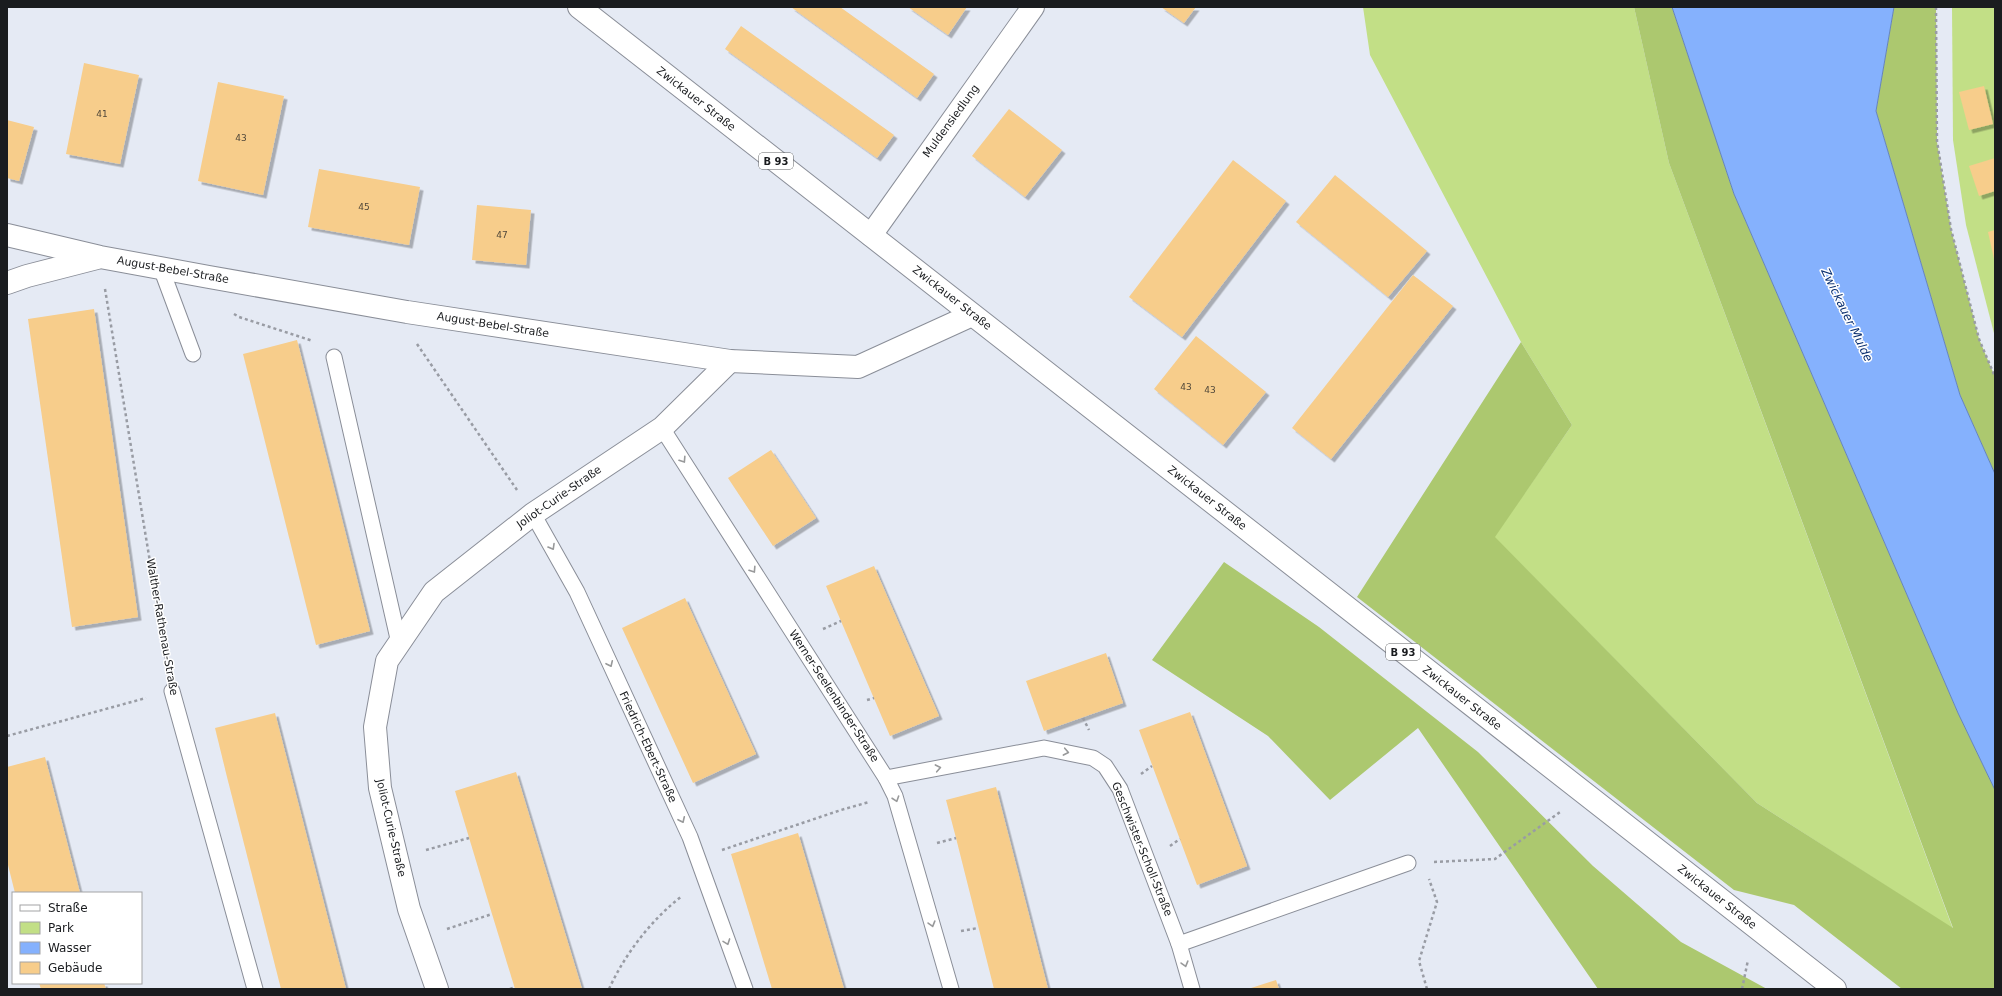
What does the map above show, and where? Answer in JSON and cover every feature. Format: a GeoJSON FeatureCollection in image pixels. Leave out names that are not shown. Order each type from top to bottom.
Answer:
{"type":"FeatureCollection","features":[{"type":"Feature","properties":{"kind":"street","name":"Zwickauer Straße"},"geometry":{"type":"LineString","coordinates":[[579,7],[1834,989]]}},
{"type":"Feature","properties":{"kind":"street","name":"Muldensiedlung"},"geometry":{"type":"LineString","coordinates":[[871,235],[1033,7]]}},
{"type":"Feature","properties":{"kind":"street","name":"August-Bebel-Straße"},"geometry":{"type":"LineString","coordinates":[[7,235],[100,257],[407,312],[730,361],[858,367],[972,314]]}},
{"type":"Feature","properties":{"kind":"street"},"geometry":{"type":"LineString","coordinates":[[7,283],[26,276],[100,257]]}},
{"type":"Feature","properties":{"kind":"street","name":"Joliot-Curie-Straße"},"geometry":{"type":"LineString","coordinates":[[437,989],[409,909],[380,788],[375,727],[386,661],[434,592],[533,514],[662,428],[730,361]]}},
{"type":"Feature","properties":{"kind":"lane"},"geometry":{"type":"LineString","coordinates":[[161,268],[193,354]]}},
{"type":"Feature","properties":{"kind":"lane"},"geometry":{"type":"LineString","coordinates":[[334,357],[399,643]]}},
{"type":"Feature","properties":{"kind":"lane","name":"Werner-Seelenbinder-Straße"},"geometry":{"type":"LineString","coordinates":[[662,428],[886,778],[895,796],[951,989]]}},
{"type":"Feature","properties":{"kind":"lane","name":"Friedrich-Ebert-Straße"},"geometry":{"type":"LineString","coordinates":[[533,514],[577,592],[690,837],[744,989]]}},
{"type":"Feature","properties":{"kind":"lane","name":"Walther-Rathenau-Straße"},"geometry":{"type":"LineString","coordinates":[[172,691],[255,989]]}},
{"type":"Feature","properties":{"kind":"lane","name":"Geschwister-Scholl-Straße"},"geometry":{"type":"LineString","coordinates":[[886,778],[1044,748],[1093,758],[1105,766],[1120,789],[1179,944],[1192,989]]}},
{"type":"Feature","properties":{"kind":"lane"},"geometry":{"type":"LineString","coordinates":[[1179,944],[1415,863]]}},
{"type":"Feature","properties":{"kind":"path"},"geometry":{"type":"LineString","coordinates":[[1936,7],[1937,142],[1947,207],[1951,229],[1979,339],[1995,377]]}},
{"type":"Feature","properties":{"kind":"path","name":"Walther-Rathenau-Straße"},"geometry":{"type":"LineString","coordinates":[[100,257],[172,691]]}},
{"type":"Feature","properties":{"kind":"path"},"geometry":{"type":"LineString","coordinates":[[210,277],[218,301],[239,317],[324,344],[334,357]]}},
{"type":"Feature","properties":{"kind":"path"},"geometry":{"type":"LineString","coordinates":[[407,312],[414,340],[533,514]]}},
{"type":"Feature","properties":{"kind":"path"},"geometry":{"type":"LineString","coordinates":[[7,736],[172,691]]}},
{"type":"Feature","properties":{"kind":"path"},"geometry":{"type":"LineString","coordinates":[[1427,989],[1418,960],[1437,902],[1415,863],[1495,860],[1585,794]]}},
{"type":"Feature","properties":{"kind":"path"},"geometry":{"type":"LineString","coordinates":[[698,858],[841,810]]}},
{"type":"Feature","properties":{"kind":"path"},"geometry":{"type":"LineString","coordinates":[[397,858],[469,838]]}},
{"type":"Feature","properties":{"kind":"path"},"geometry":{"type":"LineString","coordinates":[[609,989],[620,965],[664,911],[705,879]]}},
{"type":"Feature","properties":{"kind":"path"},"geometry":{"type":"LineString","coordinates":[[419,937],[492,914]]}},
{"type":"Feature","properties":{"kind":"path"},"geometry":{"type":"LineString","coordinates":[[510,989],[515,987]]}},
{"type":"Feature","properties":{"kind":"green space"},"geometry":{"type":"Polygon","coordinates":[[[1363,7],[1634,7],[1669,163],[1953,929],[1757,803],[1494,537],[1572,425],[1521,342],[1370,55],[1363,7]]]}},
{"type":"Feature","properties":{"kind":"green space"},"geometry":{"type":"Polygon","coordinates":[[[1634,7],[1672,7],[1734,194],[1958,713],[1995,790],[1995,989],[1902,989],[1794,905],[1734,890],[1357,597],[1521,342],[1572,425],[1495,537],[1757,803],[1953,928],[1669,163],[1634,7]]]}},
{"type":"Feature","properties":{"kind":"green space"},"geometry":{"type":"Polygon","coordinates":[[[1894,7],[1936,7],[1937,142],[1951,229],[1979,339],[1995,377],[1995,474],[1960,395],[1876,111],[1894,7]]]}},
{"type":"Feature","properties":{"kind":"green space"},"geometry":{"type":"Polygon","coordinates":[[[1952,7],[1995,7],[1995,337],[1966,225],[1953,140],[1952,7]]]}},
{"type":"Feature","properties":{"kind":"green space"},"geometry":{"type":"Polygon","coordinates":[[[1224,562],[1319,627],[1478,752],[1593,866],[1681,942],[1767,989],[1598,989],[1418,728],[1330,800],[1268,736],[1152,660],[1224,562]]]}},
{"type":"Feature","properties":{"kind":"water","name":"Zwickauer Mulde"},"geometry":{"type":"Polygon","coordinates":[[[1672,7],[1894,7],[1876,111],[1960,395],[1995,474],[1995,790],[1958,713],[1734,194],[1672,7]]]}},
{"type":"Feature","properties":{"kind":"building"},"geometry":{"type":"Polygon","coordinates":[[[791,7],[840,7],[934,74],[917,98],[791,7]]]}},
{"type":"Feature","properties":{"kind":"building"},"geometry":{"type":"Polygon","coordinates":[[[908,7],[967,7],[948,35],[908,7]]]}},
{"type":"Feature","properties":{"kind":"building"},"geometry":{"type":"Polygon","coordinates":[[[1161,7],[1196,7],[1184,23],[1161,7]]]}},
{"type":"Feature","properties":{"kind":"building"},"geometry":{"type":"Polygon","coordinates":[[[741,26],[894,135],[877,158],[725,49],[741,26]]]}},
{"type":"Feature","properties":{"kind":"building"},"geometry":{"type":"Polygon","coordinates":[[[84,63],[139,75],[120,164],[66,154],[84,63]]]}},
{"type":"Feature","properties":{"kind":"building"},"geometry":{"type":"Polygon","coordinates":[[[218,82],[284,96],[263,195],[198,181],[218,82]]]}},
{"type":"Feature","properties":{"kind":"building"},"geometry":{"type":"Polygon","coordinates":[[[1984,86],[1993,124],[1969,130],[1959,92],[1984,86]]]}},
{"type":"Feature","properties":{"kind":"building"},"geometry":{"type":"Polygon","coordinates":[[[1009,109],[1062,150],[1025,197],[972,156],[1009,109]]]}},
{"type":"Feature","properties":{"kind":"building"},"geometry":{"type":"Polygon","coordinates":[[[7,120],[34,127],[19,181],[7,178],[7,120]]]}},
{"type":"Feature","properties":{"kind":"building"},"geometry":{"type":"Polygon","coordinates":[[[1995,158],[1995,191],[1979,196],[1969,166],[1995,158]]]}},
{"type":"Feature","properties":{"kind":"building"},"geometry":{"type":"Polygon","coordinates":[[[1233,160],[1286,201],[1182,337],[1129,297],[1233,160]]]}},
{"type":"Feature","properties":{"kind":"building"},"geometry":{"type":"Polygon","coordinates":[[[319,169],[420,187],[409,245],[308,227],[319,169]]]}},
{"type":"Feature","properties":{"kind":"building"},"geometry":{"type":"Polygon","coordinates":[[[1335,175],[1427,251],[1388,297],[1296,222],[1335,175]]]}},
{"type":"Feature","properties":{"kind":"building"},"geometry":{"type":"Polygon","coordinates":[[[477,205],[531,210],[526,265],[472,260],[477,205]]]}},
{"type":"Feature","properties":{"kind":"building"},"geometry":{"type":"Polygon","coordinates":[[[1995,230],[1995,259],[1994,259],[1988,232],[1995,230]]]}},
{"type":"Feature","properties":{"kind":"building"},"geometry":{"type":"Polygon","coordinates":[[[1413,275],[1453,306],[1331,459],[1292,428],[1413,275]]]}},
{"type":"Feature","properties":{"kind":"building"},"geometry":{"type":"Polygon","coordinates":[[[94,309],[138,617],[72,627],[28,319],[94,309]]]}},
{"type":"Feature","properties":{"kind":"building"},"geometry":{"type":"Polygon","coordinates":[[[1196,336],[1266,392],[1223,445],[1154,389],[1196,336]]]}},
{"type":"Feature","properties":{"kind":"building"},"geometry":{"type":"Polygon","coordinates":[[[297,340],[370,631],[316,645],[243,354],[297,340]]]}},
{"type":"Feature","properties":{"kind":"building"},"geometry":{"type":"Polygon","coordinates":[[[771,450],[816,518],[773,546],[728,478],[771,450]]]}},
{"type":"Feature","properties":{"kind":"building"},"geometry":{"type":"Polygon","coordinates":[[[874,566],[939,716],[890,736],[826,586],[874,566]]]}},
{"type":"Feature","properties":{"kind":"building"},"geometry":{"type":"Polygon","coordinates":[[[685,598],[756,754],[693,783],[622,628],[685,598]]]}},
{"type":"Feature","properties":{"kind":"building"},"geometry":{"type":"Polygon","coordinates":[[[1106,653],[1123,703],[1044,731],[1026,681],[1106,653]]]}},
{"type":"Feature","properties":{"kind":"building"},"geometry":{"type":"Polygon","coordinates":[[[1190,712],[1247,866],[1197,885],[1139,730],[1190,712]]]}},
{"type":"Feature","properties":{"kind":"building"},"geometry":{"type":"Polygon","coordinates":[[[275,713],[346,989],[281,989],[215,728],[275,713]]]}},
{"type":"Feature","properties":{"kind":"building"},"geometry":{"type":"Polygon","coordinates":[[[45,757],[80,892],[15,892],[7,861],[7,767],[45,757]]]}},
{"type":"Feature","properties":{"kind":"building"},"geometry":{"type":"Polygon","coordinates":[[[516,772],[582,989],[515,989],[492,914],[455,791],[516,772]]]}},
{"type":"Feature","properties":{"kind":"building"},"geometry":{"type":"Polygon","coordinates":[[[996,787],[1048,989],[994,989],[946,800],[996,787]]]}},
{"type":"Feature","properties":{"kind":"building"},"geometry":{"type":"Polygon","coordinates":[[[798,833],[844,989],[772,989],[731,854],[798,833]]]}},
{"type":"Feature","properties":{"kind":"building"},"geometry":{"type":"Polygon","coordinates":[[[1276,980],[1279,989],[1248,989],[1276,980]]]}},
{"type":"Feature","properties":{"kind":"building"},"geometry":{"type":"Polygon","coordinates":[[[39,984],[104,984],[106,989],[41,989],[39,984]]]}}]}
